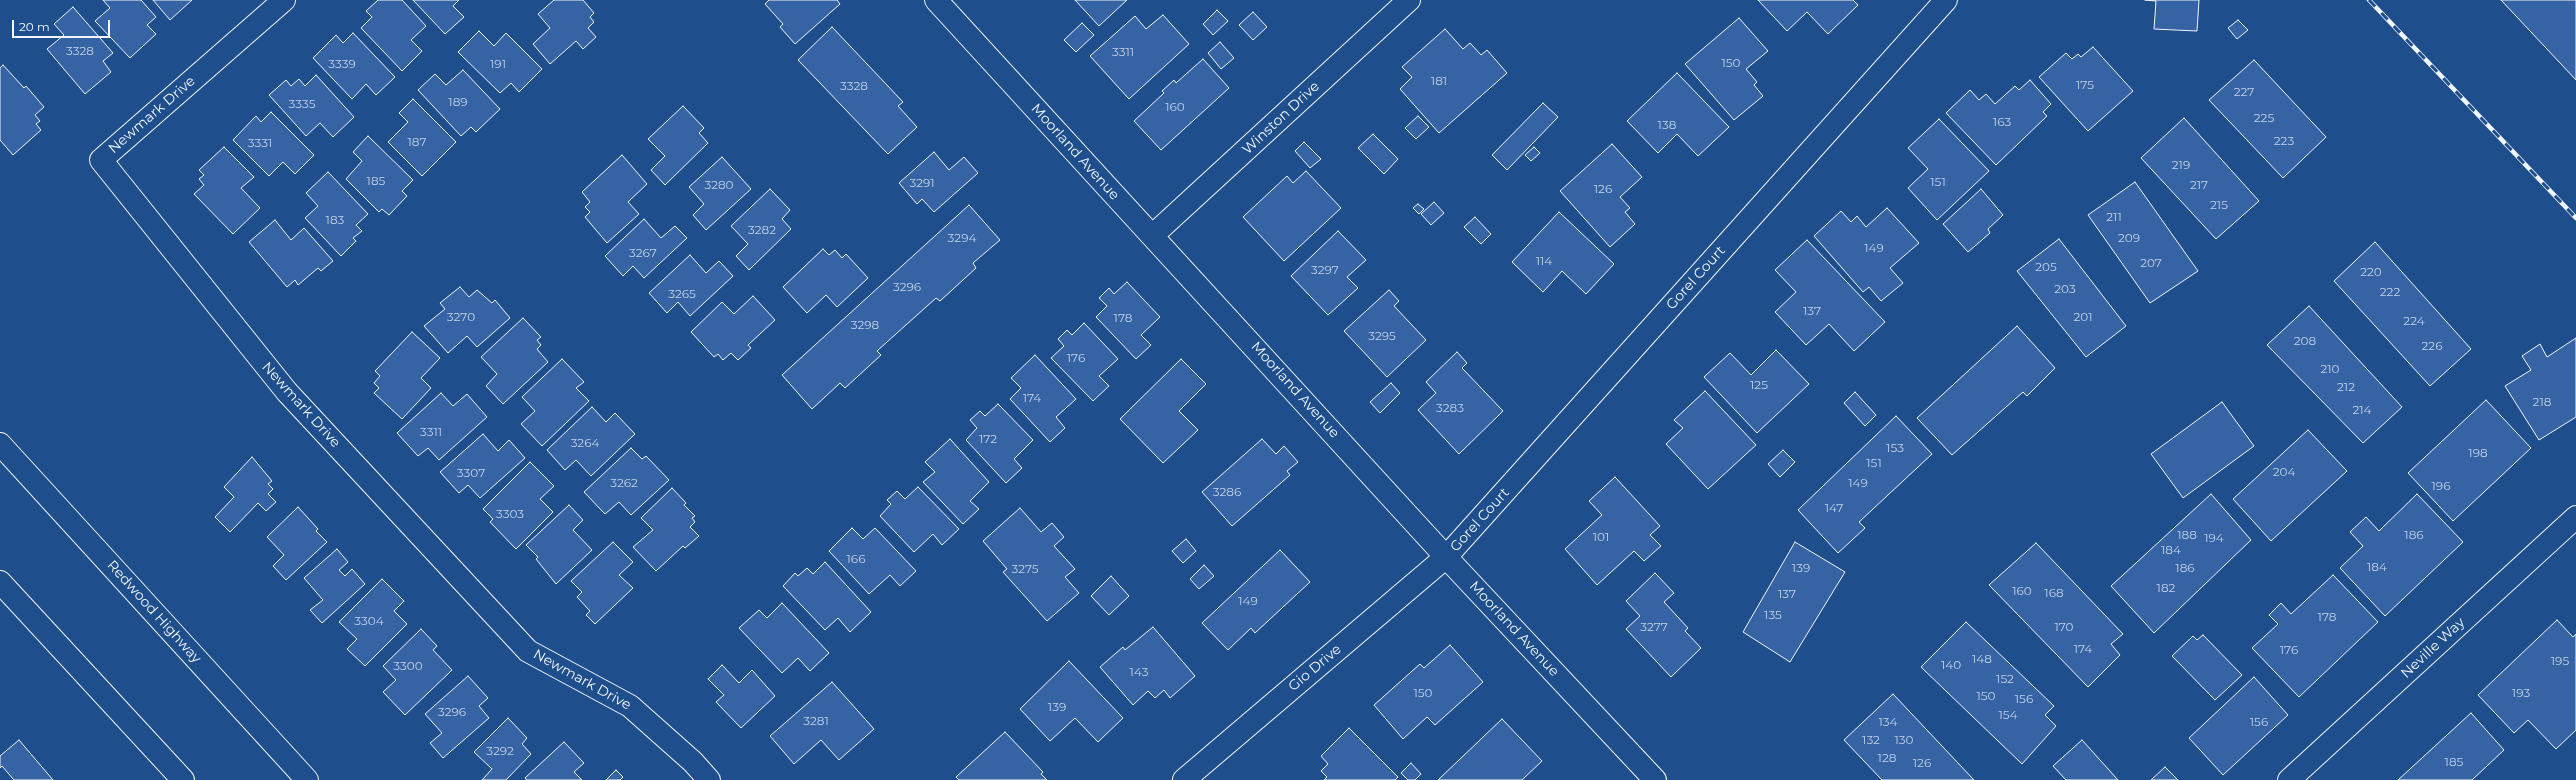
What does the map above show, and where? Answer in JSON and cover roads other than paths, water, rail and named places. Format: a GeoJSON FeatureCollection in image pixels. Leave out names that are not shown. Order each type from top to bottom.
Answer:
{"type":"FeatureCollection","features":[{"type":"Feature","properties":{"kind":"main road","name":"Newmark Drive"},"geometry":{"type":"LineString","coordinates":[[284,0],[101,160],[287,392],[528,651],[630,706],[693,762],[709,780]]}},
{"type":"Feature","properties":{"kind":"main road","name":"Moorland Avenue"},"geometry":{"type":"LineString","coordinates":[[936,0],[1446,557],[1655,780]]}},
{"type":"Feature","properties":{"kind":"main road","name":"Winston Drive"},"geometry":{"type":"LineString","coordinates":[[1152,236],[1409,0]]}},
{"type":"Feature","properties":{"kind":"main road","name":"Gorel Court"},"geometry":{"type":"LineString","coordinates":[[1446,557],[1946,0]]}},
{"type":"Feature","properties":{"kind":"main road","name":"Redwood Highway"},"geometry":{"type":"LineString","coordinates":[[0,444],[307,780]]}},
{"type":"Feature","properties":{"kind":"main road","name":"Neville Way"},"geometry":{"type":"LineString","coordinates":[[2289,780],[2576,517]]}},
{"type":"Feature","properties":{"kind":"main road","name":"Gio Drive"},"geometry":{"type":"LineString","coordinates":[[1184,780],[1446,557]]}},
{"type":"Feature","properties":{"kind":"main road"},"geometry":{"type":"LineString","coordinates":[[0,582],[183,780]]}},
{"type":"Feature","properties":{"kind":"railway"},"geometry":{"type":"LineString","coordinates":[[2369,0],[2576,218]]}}]}
